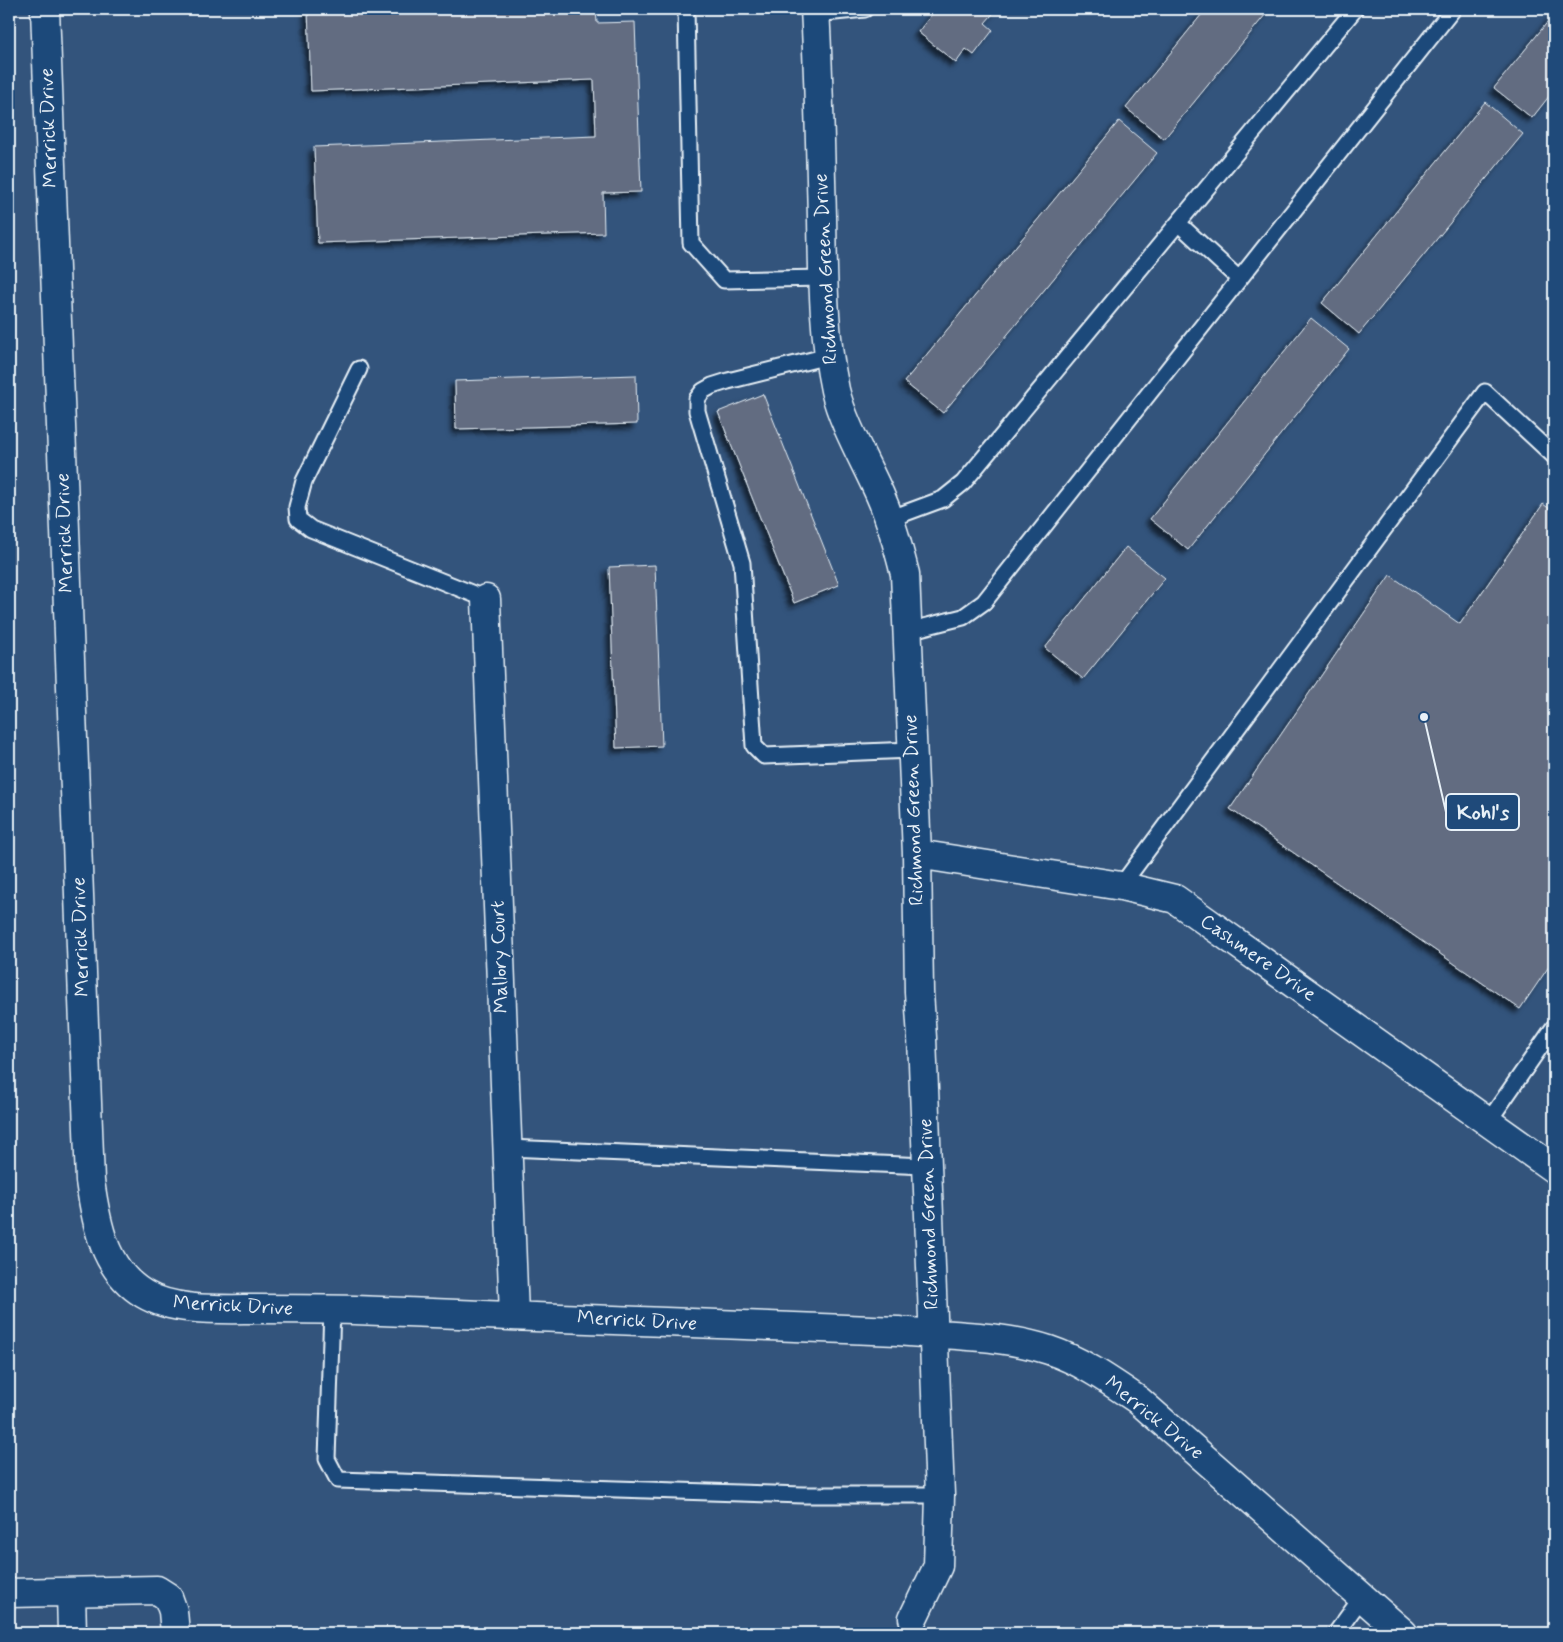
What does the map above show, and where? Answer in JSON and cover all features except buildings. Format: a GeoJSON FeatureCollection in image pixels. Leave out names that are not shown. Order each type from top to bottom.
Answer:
{"type":"FeatureCollection","features":[{"type":"Feature","properties":{"kind":"street","name":"Merrick Drive"},"geometry":{"type":"LineString","coordinates":[[45,9],[90,1182],[96,1220],[106,1251],[123,1277],[142,1293],[160,1302],[193,1307],[514,1315],[934,1334],[950,1333],[1000,1339],[1049,1350],[1095,1370],[1138,1400],[1403,1633]]}},
{"type":"Feature","properties":{"kind":"street","name":"Richmond Green Drive"},"geometry":{"type":"LineString","coordinates":[[815,12],[828,356],[836,393],[849,428],[881,497],[895,534],[905,574],[917,854],[919,992],[940,1496],[938,1566],[911,1626]]}},
{"type":"Feature","properties":{"kind":"street","name":"Mallory Court"},"geometry":{"type":"LineString","coordinates":[[486,599],[514,1315]]}},
{"type":"Feature","properties":{"kind":"street","name":"Cashmere Drive"},"geometry":{"type":"LineString","coordinates":[[917,854],[1121,886],[1175,899],[1554,1169]]}},
{"type":"Feature","properties":{"kind":"street"},"geometry":{"type":"LineString","coordinates":[[9,1593],[157,1590],[168,1597],[173,1611],[175,1633]]}},
{"type":"Feature","properties":{"kind":"street"},"geometry":{"type":"LineString","coordinates":[[71,1593],[72,1633]]}},
{"type":"Feature","properties":{"kind":"lane"},"geometry":{"type":"LineString","coordinates":[[686,9],[691,242],[724,280],[824,278]]}},
{"type":"Feature","properties":{"kind":"lane"},"geometry":{"type":"LineString","coordinates":[[815,12],[865,9]]}},
{"type":"Feature","properties":{"kind":"lane"},"geometry":{"type":"LineString","coordinates":[[889,519],[943,499],[963,483],[1355,9]]}},
{"type":"Feature","properties":{"kind":"lane"},"geometry":{"type":"LineString","coordinates":[[908,631],[963,617],[984,602],[1453,9]]}},
{"type":"Feature","properties":{"kind":"lane"},"geometry":{"type":"LineString","coordinates":[[1178,223],[1239,279]]}},
{"type":"Feature","properties":{"kind":"lane"},"geometry":{"type":"LineString","coordinates":[[828,356],[728,381],[703,391],[697,399],[697,411],[742,564],[754,746],[764,756],[912,750]]}},
{"type":"Feature","properties":{"kind":"lane"},"geometry":{"type":"LineString","coordinates":[[359,369],[304,481],[297,507],[298,519],[311,529],[486,599]]}},
{"type":"Feature","properties":{"kind":"lane"},"geometry":{"type":"LineString","coordinates":[[1121,886],[1485,392],[1554,456]]}},
{"type":"Feature","properties":{"kind":"lane"},"geometry":{"type":"LineString","coordinates":[[1488,1122],[1554,1027]]}},
{"type":"Feature","properties":{"kind":"lane"},"geometry":{"type":"LineString","coordinates":[[508,1148],[926,1166]]}},
{"type":"Feature","properties":{"kind":"lane"},"geometry":{"type":"LineString","coordinates":[[332,1309],[327,1460],[338,1480],[803,1495],[940,1496]]}},
{"type":"Feature","properties":{"kind":"lane"},"geometry":{"type":"LineString","coordinates":[[1336,1633],[1362,1597]]}},
{"type":"Feature","properties":{"kind":"place","name":"Kohl's"},"geometry":{"type":"Point","coordinates":[1424,717]}}]}
